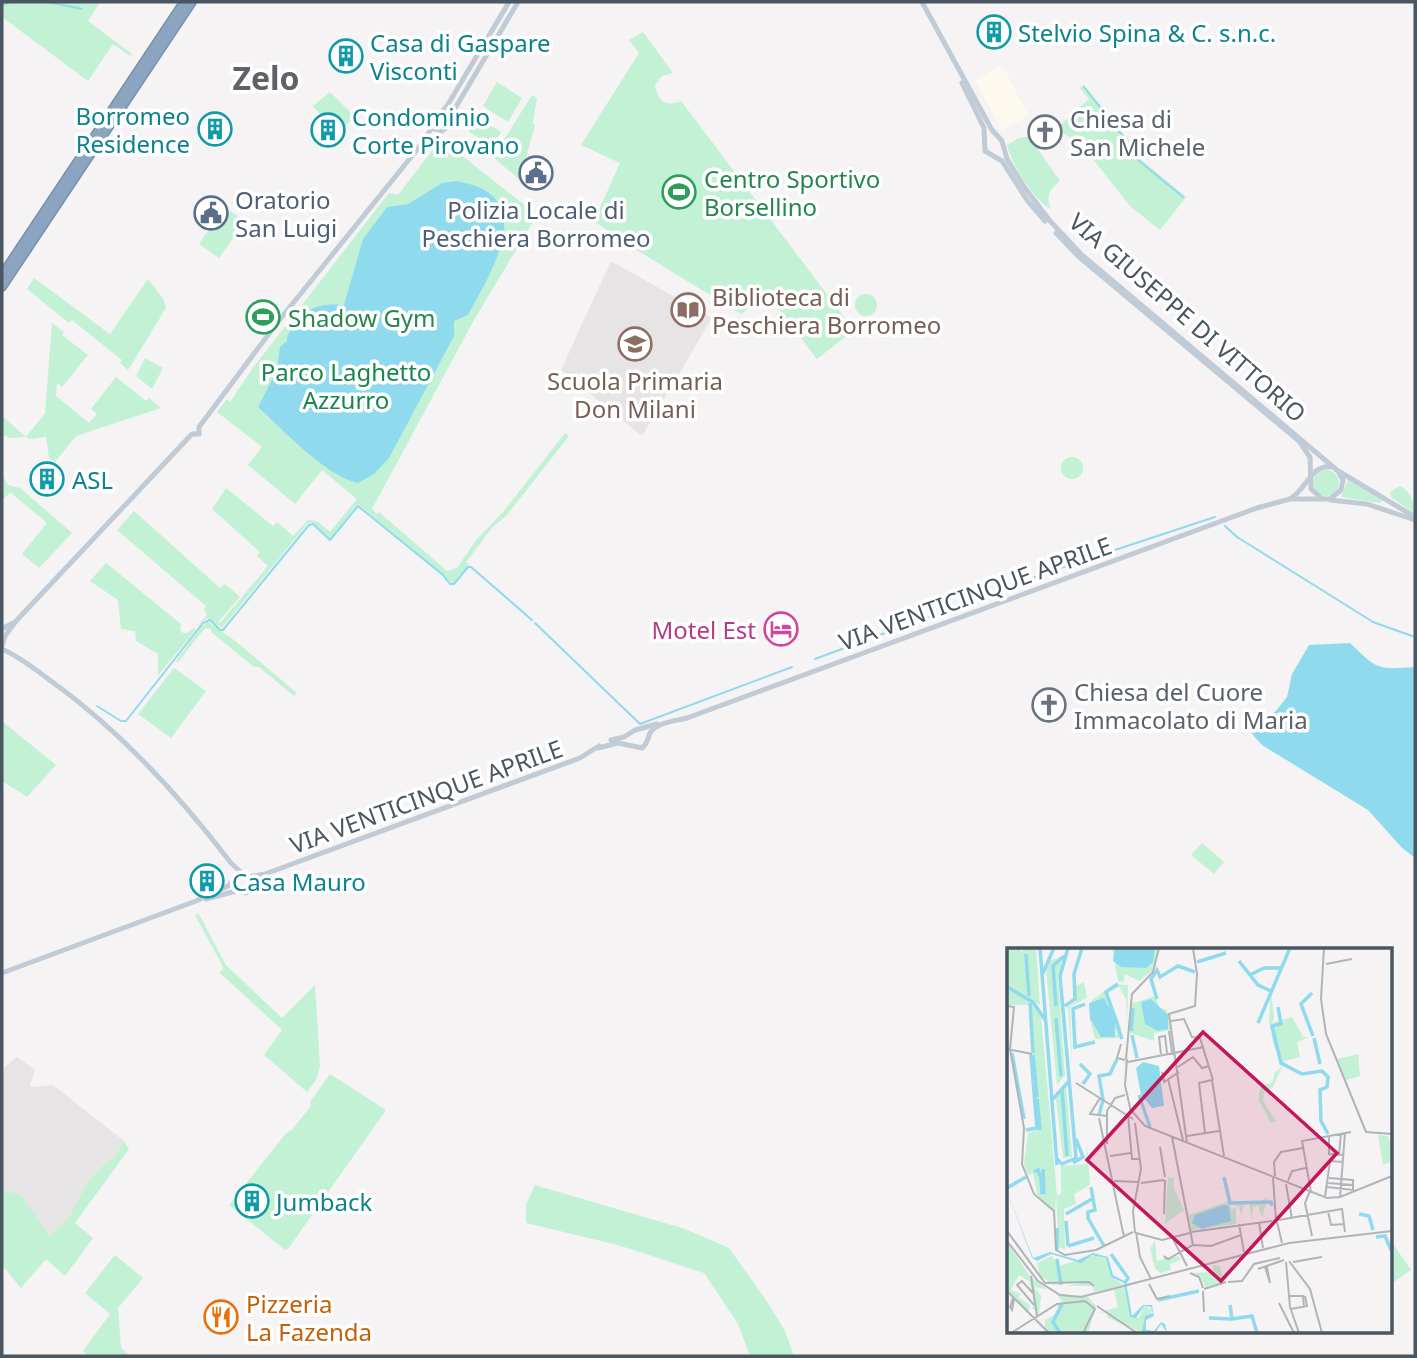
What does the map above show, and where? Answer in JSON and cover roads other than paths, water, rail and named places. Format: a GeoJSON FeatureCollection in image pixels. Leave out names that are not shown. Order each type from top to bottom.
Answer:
{"type":"FeatureCollection","features":[{"type":"Feature","properties":{"kind":"highway"},"geometry":{"type":"LineString","coordinates":[[2,273],[184,2]]}},
{"type":"Feature","properties":{"kind":"highway"},"geometry":{"type":"LineString","coordinates":[[2,287],[192,2]]}},
{"type":"Feature","properties":{"kind":"main road"},"geometry":{"type":"LineString","coordinates":[[196,901],[236,891],[246,892],[251,885],[153,768],[65,691],[19,657],[3,640],[16,621],[192,434],[199,433],[199,427],[285,314],[420,146],[509,2]]}},
{"type":"Feature","properties":{"kind":"main road"},"geometry":{"type":"LineString","coordinates":[[420,146],[445,130],[447,122],[518,2]]}},
{"type":"Feature","properties":{"kind":"main road","name":"VIA GIUSEPPE DI VITTORIO"},"geometry":{"type":"LineString","coordinates":[[922,2],[954,63],[997,137],[1002,141],[1002,149],[1017,176],[1041,210],[1082,255],[1337,470],[1415,518]]}},
{"type":"Feature","properties":{"kind":"main road","name":"VIA GIUSEPPE DI VITTORIO"},"geometry":{"type":"LineString","coordinates":[[954,63],[983,126],[987,153],[1004,162],[1027,200],[1078,256],[1299,441],[1310,457],[1310,479]]}},
{"type":"Feature","properties":{"kind":"main road"},"geometry":{"type":"LineString","coordinates":[[438,117],[447,122]]}},
{"type":"Feature","properties":{"kind":"main road"},"geometry":{"type":"LineString","coordinates":[[433,126],[439,132]]}},
{"type":"Feature","properties":{"kind":"main road"},"geometry":{"type":"LineString","coordinates":[[984,143],[989,137],[997,137]]}},
{"type":"Feature","properties":{"kind":"main road"},"geometry":{"type":"LineString","coordinates":[[995,155],[1002,149]]}},
{"type":"Feature","properties":{"kind":"main road"},"geometry":{"type":"LineString","coordinates":[[1321,467],[1337,470],[1342,479],[1342,489],[1335,497],[1326,499],[1312,492],[1310,479],[1314,471],[1321,467]]}},
{"type":"Feature","properties":{"kind":"main road","name":"VIA VENTICINQUE APRILE"},"geometry":{"type":"LineString","coordinates":[[1290,499],[1300,492],[1310,479]]}},
{"type":"Feature","properties":{"kind":"main road","name":"VIA VENTICINQUE APRILE"},"geometry":{"type":"LineString","coordinates":[[648,740],[654,729],[673,721],[1251,510],[1290,499],[1326,499],[1367,504],[1415,518]]}},
{"type":"Feature","properties":{"kind":"main road","name":"VIA VENTICINQUE APRILE"},"geometry":{"type":"LineString","coordinates":[[640,729],[673,721]]}},
{"type":"Feature","properties":{"kind":"main road"},"geometry":{"type":"LineString","coordinates":[[640,729],[646,733],[648,740],[645,746],[640,748],[630,744],[629,739],[631,733],[640,729]]}},
{"type":"Feature","properties":{"kind":"main road","name":"VIA VENTICINQUE APRILE"},"geometry":{"type":"LineString","coordinates":[[246,876],[265,874],[580,758],[606,742],[631,733]]}},
{"type":"Feature","properties":{"kind":"main road","name":"VIA VENTICINQUE APRILE"},"geometry":{"type":"LineString","coordinates":[[598,748],[630,744]]}},
{"type":"Feature","properties":{"kind":"main road"},"geometry":{"type":"LineString","coordinates":[[231,863],[236,891]]}},
{"type":"Feature","properties":{"kind":"main road","name":"VIA VENTICINQUE APRILE"},"geometry":{"type":"LineString","coordinates":[[251,885],[265,874]]}},
{"type":"Feature","properties":{"kind":"main road"},"geometry":{"type":"LineString","coordinates":[[2,973],[196,901],[233,882],[238,875],[246,876]]}},
{"type":"Feature","properties":{"kind":"water","name":"Parco Laghetto Azzurro"},"geometry":{"type":"Polygon","coordinates":[[[457,181],[478,187],[494,198],[502,212],[504,229],[493,266],[468,315],[454,321],[454,336],[389,458],[374,474],[358,483],[346,479],[305,451],[258,407],[277,370],[280,347],[287,341],[299,319],[310,310],[322,305],[344,305],[363,239],[387,207],[408,204],[442,183],[457,181]]]}},
{"type":"Feature","properties":{"kind":"water"},"geometry":{"type":"Polygon","coordinates":[[[1350,643],[1378,666],[1415,667],[1415,858],[1402,848],[1368,810],[1262,745],[1252,734],[1253,724],[1276,711],[1287,697],[1292,674],[1309,645],[1350,643]]]}},
{"type":"Feature","properties":{"kind":"waterway"},"geometry":{"type":"LineString","coordinates":[[2,5],[10,2]]}},
{"type":"Feature","properties":{"kind":"waterway"},"geometry":{"type":"LineString","coordinates":[[48,2],[82,9]]}},
{"type":"Feature","properties":{"kind":"waterway"},"geometry":{"type":"LineString","coordinates":[[1084,87],[1126,140],[1132,155],[1183,197]]}},
{"type":"Feature","properties":{"kind":"waterway"},"geometry":{"type":"LineString","coordinates":[[97,706],[121,721],[126,721],[203,623],[210,620],[223,630],[309,525],[313,524],[330,540],[358,506],[443,575],[450,584],[454,584],[468,567],[471,567],[532,620]]}},
{"type":"Feature","properties":{"kind":"waterway"},"geometry":{"type":"LineString","coordinates":[[1048,572],[1215,517]]}},
{"type":"Feature","properties":{"kind":"waterway"},"geometry":{"type":"LineString","coordinates":[[1225,526],[1237,537],[1373,622],[1415,637]]}},
{"type":"Feature","properties":{"kind":"waterway"},"geometry":{"type":"LineString","coordinates":[[815,659],[1035,577]]}},
{"type":"Feature","properties":{"kind":"waterway"},"geometry":{"type":"LineString","coordinates":[[535,623],[640,724],[792,667]]}},
{"type":"Feature","properties":{"kind":"place","name":"Stelvio Spina & C. s.n.c."},"geometry":{"type":"Point","coordinates":[994,32]}},
{"type":"Feature","properties":{"kind":"place","name":"Casa di Gaspare Visconti"},"geometry":{"type":"Point","coordinates":[346,56]}},
{"type":"Feature","properties":{"kind":"place","name":"Borromeo Residence"},"geometry":{"type":"Point","coordinates":[215,129]}},
{"type":"Feature","properties":{"kind":"place","name":"Condominio Corte Pirovano"},"geometry":{"type":"Point","coordinates":[328,130]}},
{"type":"Feature","properties":{"kind":"place","name":"Chiesa di San Michele"},"geometry":{"type":"Point","coordinates":[1045,132]}},
{"type":"Feature","properties":{"kind":"place","name":"Polizia Locale di Peschiera Borromeo"},"geometry":{"type":"Point","coordinates":[536,173]}},
{"type":"Feature","properties":{"kind":"place","name":"Centro Sportivo Borsellino"},"geometry":{"type":"Point","coordinates":[679,192]}},
{"type":"Feature","properties":{"kind":"place","name":"Oratorio San Luigi"},"geometry":{"type":"Point","coordinates":[211,213]}},
{"type":"Feature","properties":{"kind":"place","name":"Biblioteca di Peschiera Borromeo"},"geometry":{"type":"Point","coordinates":[688,310]}},
{"type":"Feature","properties":{"kind":"place","name":"Shadow Gym"},"geometry":{"type":"Point","coordinates":[263,317]}},
{"type":"Feature","properties":{"kind":"place","name":"Scuola Primaria Don Milani"},"geometry":{"type":"Point","coordinates":[635,344]}},
{"type":"Feature","properties":{"kind":"place","name":"ASL"},"geometry":{"type":"Point","coordinates":[47,479]}},
{"type":"Feature","properties":{"kind":"place","name":"Motel Est"},"geometry":{"type":"Point","coordinates":[781,629]}},
{"type":"Feature","properties":{"kind":"place","name":"Chiesa del Cuore Immacolato di Maria"},"geometry":{"type":"Point","coordinates":[1049,705]}},
{"type":"Feature","properties":{"kind":"place","name":"Casa Mauro"},"geometry":{"type":"Point","coordinates":[207,881]}},
{"type":"Feature","properties":{"kind":"place","name":"Jumback"},"geometry":{"type":"Point","coordinates":[252,1201]}},
{"type":"Feature","properties":{"kind":"place","name":"Pizzeria La Fazenda"},"geometry":{"type":"Point","coordinates":[221,1317]}},
{"type":"Feature","properties":{"kind":"district","name":"Zelo"},"geometry":{"type":"Point","coordinates":[266,77]}}]}
